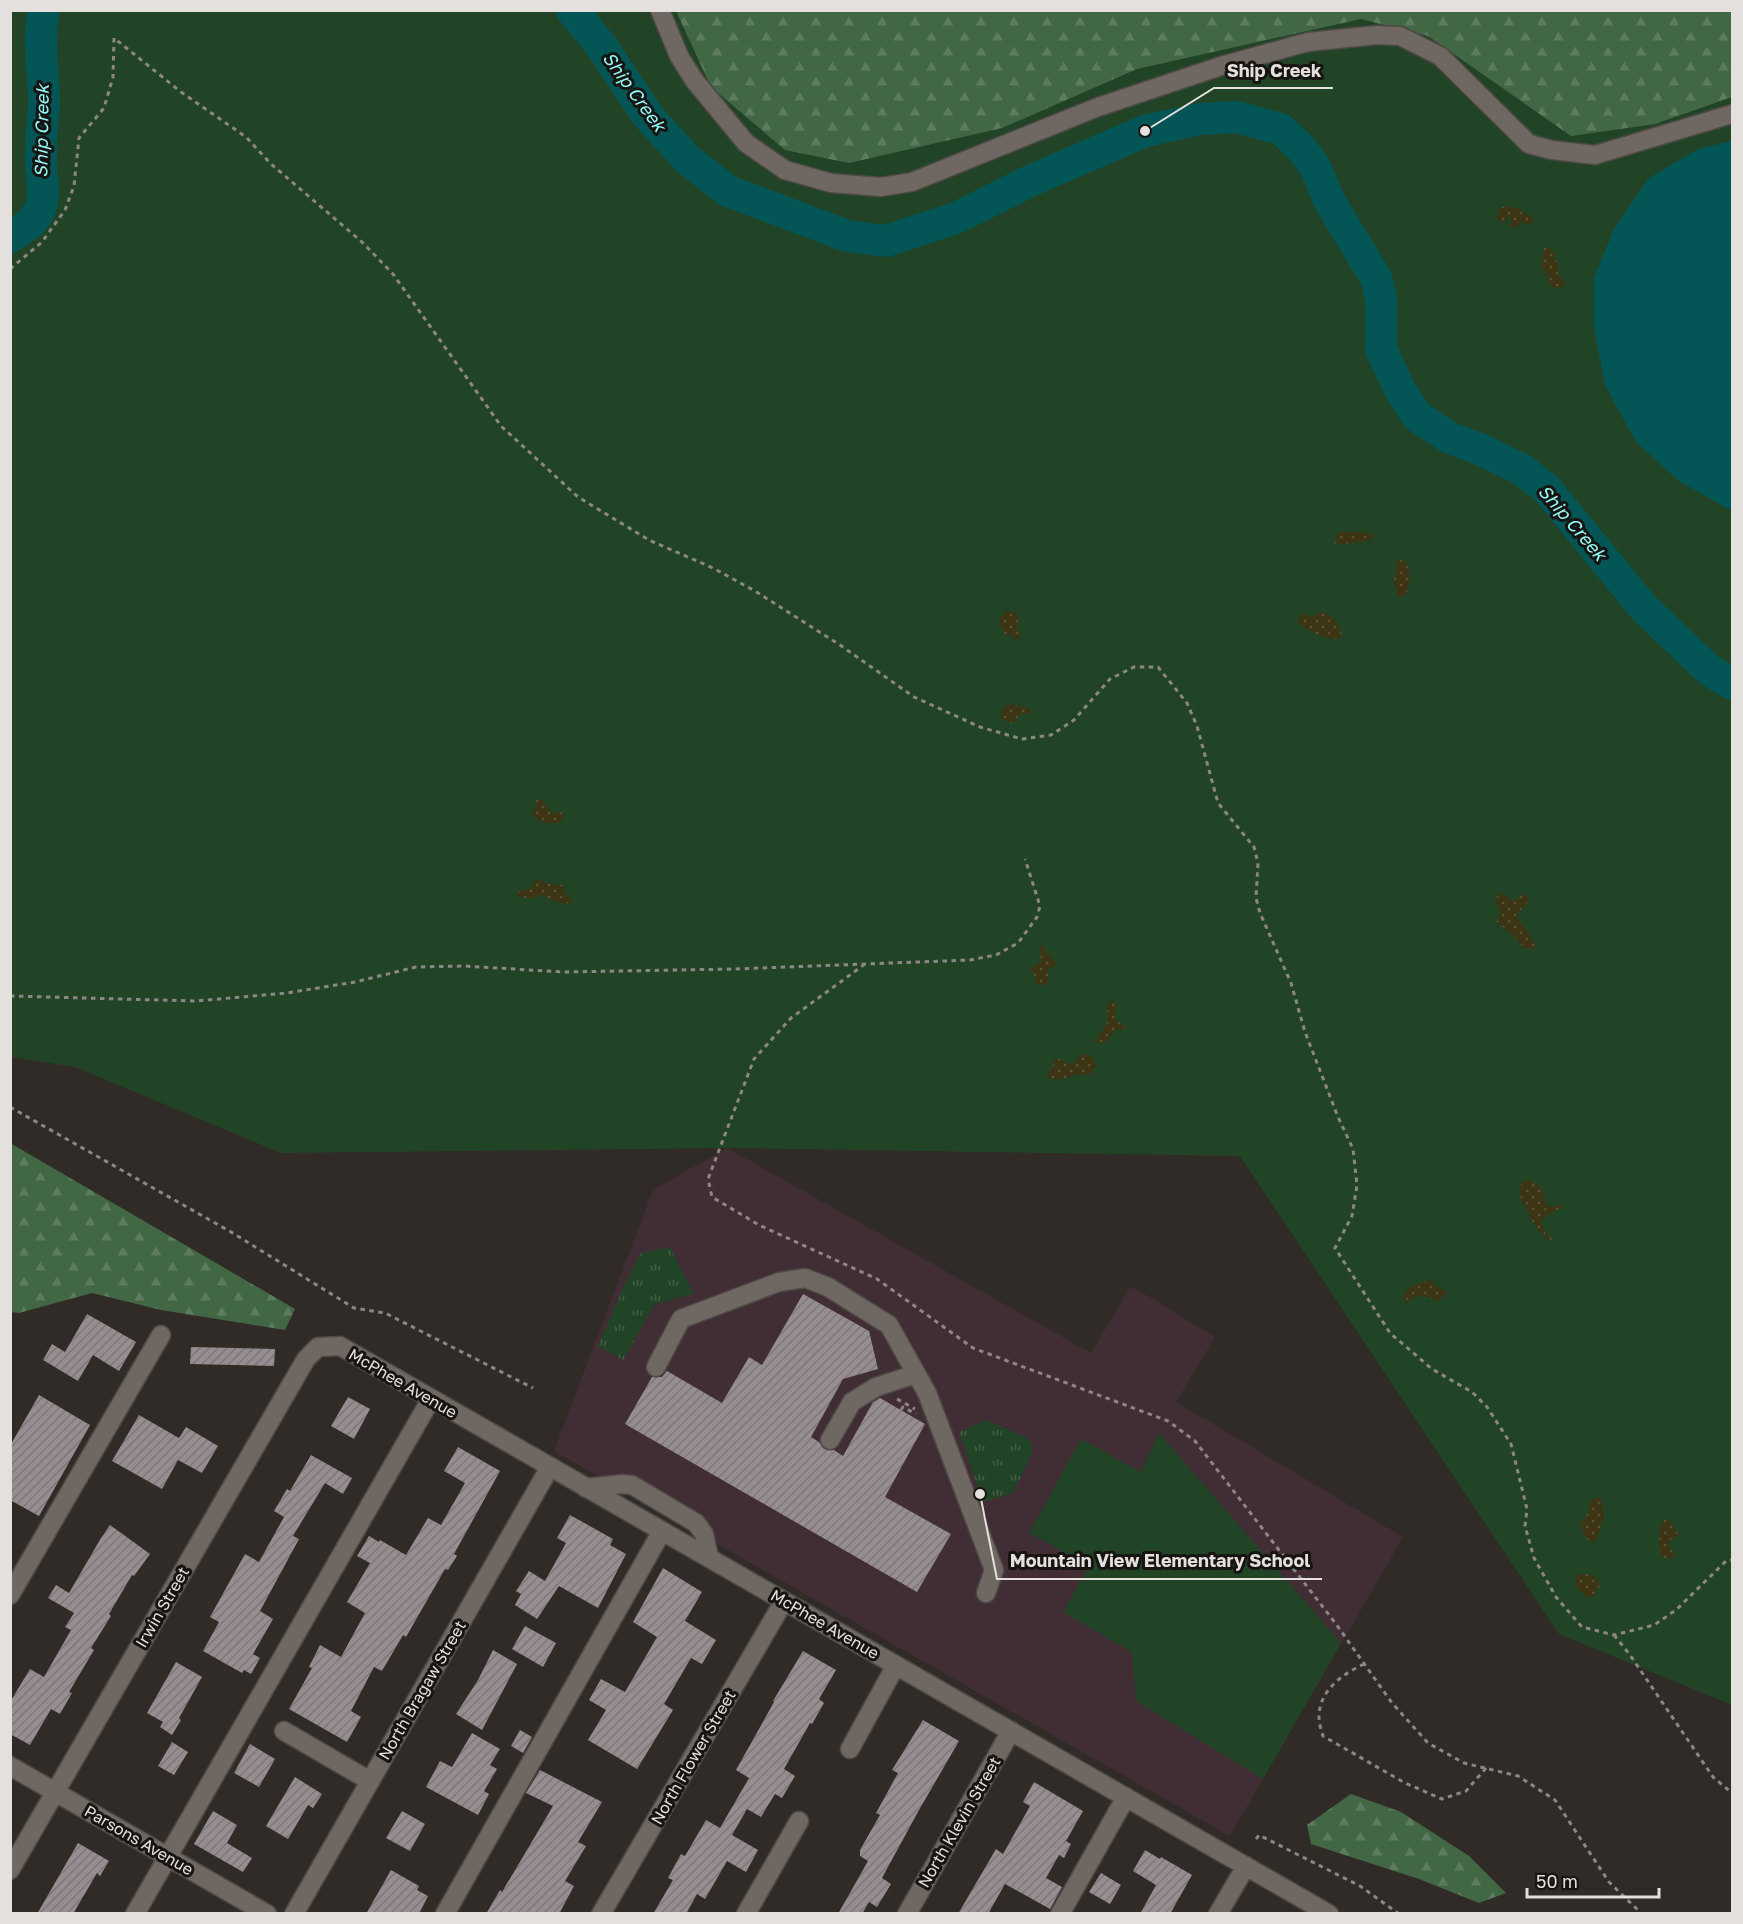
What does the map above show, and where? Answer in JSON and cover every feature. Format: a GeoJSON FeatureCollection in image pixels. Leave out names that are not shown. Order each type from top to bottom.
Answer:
{"type":"FeatureCollection","features":[{"type":"Feature","properties":{"kind":"street"},"geometry":{"type":"LineString","coordinates":[[660,10],[679,56],[694,80],[746,143],[785,170],[831,183],[881,187],[912,182],[1098,107],[1221,66],[1308,42],[1377,35],[1400,36],[1440,56],[1529,144],[1552,150],[1595,155],[1732,114]]}},
{"type":"Feature","properties":{"kind":"street"},"geometry":{"type":"LineString","coordinates":[[656,1367],[681,1319],[779,1282],[804,1278],[828,1287],[889,1325],[927,1393],[994,1570],[986,1593]]}},
{"type":"Feature","properties":{"kind":"street"},"geometry":{"type":"LineString","coordinates":[[10,1595],[160,1335]]}},
{"type":"Feature","properties":{"kind":"street","name":"McPhee Avenue"},"geometry":{"type":"LineString","coordinates":[[318,1347],[340,1346],[1329,1914]]}},
{"type":"Feature","properties":{"kind":"street","name":"Irwin Street"},"geometry":{"type":"LineString","coordinates":[[10,1870],[306,1359],[318,1347]]}},
{"type":"Feature","properties":{"kind":"street"},"geometry":{"type":"LineString","coordinates":[[830,1440],[852,1402],[876,1386],[916,1374]]}},
{"type":"Feature","properties":{"kind":"street"},"geometry":{"type":"LineString","coordinates":[[135,1914],[431,1399]]}},
{"type":"Feature","properties":{"kind":"street","name":"North Bragaw Street"},"geometry":{"type":"LineString","coordinates":[[294,1914],[550,1467]]}},
{"type":"Feature","properties":{"kind":"street"},"geometry":{"type":"LineString","coordinates":[[586,1488],[632,1485],[696,1523],[704,1534],[709,1558]]}},
{"type":"Feature","properties":{"kind":"street"},"geometry":{"type":"LineString","coordinates":[[445,1914],[662,1531]]}},
{"type":"Feature","properties":{"kind":"street","name":"North Flower Street"},"geometry":{"type":"LineString","coordinates":[[601,1914],[784,1601]]}},
{"type":"Feature","properties":{"kind":"street"},"geometry":{"type":"LineString","coordinates":[[850,1749],[896,1665]]}},
{"type":"Feature","properties":{"kind":"street"},"geometry":{"type":"LineString","coordinates":[[284,1731],[370,1781]]}},
{"type":"Feature","properties":{"kind":"street","name":"North Klevin Street"},"geometry":{"type":"LineString","coordinates":[[907,1914],[1011,1731]]}},
{"type":"Feature","properties":{"kind":"street","name":"Parsons Avenue"},"geometry":{"type":"LineString","coordinates":[[10,1766],[267,1914]]}},
{"type":"Feature","properties":{"kind":"street"},"geometry":{"type":"LineString","coordinates":[[1060,1914],[1126,1797]]}},
{"type":"Feature","properties":{"kind":"street"},"geometry":{"type":"LineString","coordinates":[[746,1914],[799,1821]]}},
{"type":"Feature","properties":{"kind":"street"},"geometry":{"type":"LineString","coordinates":[[1218,1914],[1246,1866]]}},
{"type":"Feature","properties":{"kind":"path"},"geometry":{"type":"LineString","coordinates":[[10,269],[42,242],[65,210],[74,186],[78,138],[104,108],[113,76],[114,38],[181,92],[246,137],[271,164],[362,242],[393,274],[501,426],[578,497],[649,540],[713,568],[755,591],[840,645],[914,697],[980,727],[1022,739],[1051,735],[1074,720],[1110,679],[1134,667],[1158,667],[1187,704],[1197,726],[1218,803],[1236,828],[1254,847],[1258,863],[1256,898],[1260,913],[1291,983],[1305,1032],[1353,1149],[1357,1185],[1352,1216],[1335,1248],[1390,1333],[1432,1369],[1472,1392],[1487,1407],[1511,1444],[1527,1509],[1525,1526],[1534,1558],[1556,1597],[1582,1627],[1614,1635],[1654,1625],[1676,1610],[1726,1561],[1732,1560]]}},
{"type":"Feature","properties":{"kind":"path"},"geometry":{"type":"LineString","coordinates":[[10,996],[196,1001],[298,991],[355,982],[416,967],[464,966],[563,972],[735,969],[970,960],[996,955],[1018,943],[1037,917],[1040,906],[1025,859]]}},
{"type":"Feature","properties":{"kind":"path"},"geometry":{"type":"LineString","coordinates":[[865,964],[791,1018],[754,1059],[708,1179],[712,1197],[759,1225],[877,1279],[973,1348],[1168,1421],[1195,1441],[1392,1703],[1428,1743],[1464,1763],[1518,1776],[1555,1800],[1609,1882],[1642,1914]]}},
{"type":"Feature","properties":{"kind":"path"},"geometry":{"type":"LineString","coordinates":[[10,1107],[231,1232],[354,1308],[385,1313],[533,1388]]}},
{"type":"Feature","properties":{"kind":"path"},"geometry":{"type":"LineString","coordinates":[[876,1386],[921,1413],[919,1416],[903,1407],[901,1410]]}},
{"type":"Feature","properties":{"kind":"path"},"geometry":{"type":"LineString","coordinates":[[1614,1635],[1713,1777],[1732,1793]]}},
{"type":"Feature","properties":{"kind":"path"},"geometry":{"type":"LineString","coordinates":[[1364,1664],[1345,1673],[1325,1693],[1318,1716],[1323,1736],[1405,1783],[1442,1799],[1466,1791],[1486,1768]]}},
{"type":"Feature","properties":{"kind":"path"},"geometry":{"type":"LineString","coordinates":[[1256,1839],[1258,1834],[1360,1886],[1399,1914]]}},
{"type":"Feature","properties":{"kind":"shaded area"},"geometry":{"type":"Polygon","coordinates":[[[727,1148],[1091,1353],[1131,1286],[1215,1337],[1176,1402],[1403,1537],[1230,1836],[554,1451],[653,1190],[727,1148]]]}},
{"type":"Feature","properties":{"kind":"green space"},"geometry":{"type":"Polygon","coordinates":[[[1633,10],[1732,30],[1732,1705],[1559,1634],[1240,1156],[727,1148],[281,1153],[75,1067],[11,1057],[10,11],[1633,10]]]}},
{"type":"Feature","properties":{"kind":"green space"},"geometry":{"type":"Polygon","coordinates":[[[676,11],[1732,11],[1732,97],[1655,124],[1571,136],[1428,36],[1361,19],[1137,69],[1002,128],[849,163],[785,150],[711,87],[676,11]]]}},
{"type":"Feature","properties":{"kind":"green space"},"geometry":{"type":"Polygon","coordinates":[[[10,1143],[295,1309],[285,1330],[161,1310],[92,1293],[19,1313],[11,1312],[10,1143]]]}},
{"type":"Feature","properties":{"kind":"green space"},"geometry":{"type":"Polygon","coordinates":[[[670,1247],[694,1294],[655,1304],[623,1360],[598,1346],[641,1253],[670,1247]]]}},
{"type":"Feature","properties":{"kind":"green space"},"geometry":{"type":"Polygon","coordinates":[[[987,1420],[1029,1439],[1033,1451],[1013,1493],[983,1502],[959,1432],[987,1420]]]}},
{"type":"Feature","properties":{"kind":"green space"},"geometry":{"type":"Polygon","coordinates":[[[1159,1433],[1341,1643],[1263,1779],[1136,1701],[1132,1652],[1063,1612],[1089,1566],[1029,1533],[1081,1439],[1141,1472],[1159,1433]]]}},
{"type":"Feature","properties":{"kind":"green space"},"geometry":{"type":"Polygon","coordinates":[[[1351,1794],[1401,1812],[1469,1856],[1506,1893],[1479,1903],[1419,1879],[1311,1844],[1307,1825],[1351,1794]]]}},
{"type":"Feature","properties":{"kind":"sand"},"geometry":{"type":"Polygon","coordinates":[[[1504,206],[1520,209],[1533,217],[1530,225],[1522,222],[1515,228],[1511,226],[1509,217],[1502,222],[1497,219],[1499,209],[1504,206]]]}},
{"type":"Feature","properties":{"kind":"sand"},"geometry":{"type":"Polygon","coordinates":[[[1547,247],[1556,253],[1554,258],[1557,261],[1559,275],[1565,283],[1564,287],[1554,288],[1548,282],[1549,277],[1541,265],[1543,249],[1547,247]]]}},
{"type":"Feature","properties":{"kind":"sand"},"geometry":{"type":"Polygon","coordinates":[[[1342,532],[1367,533],[1374,537],[1371,540],[1334,543],[1337,535],[1342,532]]]}},
{"type":"Feature","properties":{"kind":"sand"},"geometry":{"type":"Polygon","coordinates":[[[1399,559],[1406,563],[1410,576],[1404,596],[1397,596],[1393,584],[1397,569],[1396,560],[1399,559]]]}},
{"type":"Feature","properties":{"kind":"sand"},"geometry":{"type":"Polygon","coordinates":[[[1008,611],[1018,616],[1016,628],[1021,634],[1018,639],[1010,635],[1006,636],[999,624],[1001,616],[1008,611]]]}},
{"type":"Feature","properties":{"kind":"sand"},"geometry":{"type":"Polygon","coordinates":[[[1321,612],[1336,622],[1341,630],[1341,638],[1329,638],[1318,634],[1297,622],[1302,613],[1311,617],[1321,612]]]}},
{"type":"Feature","properties":{"kind":"sand"},"geometry":{"type":"Polygon","coordinates":[[[1011,704],[1030,709],[1031,713],[1020,714],[1014,723],[1007,722],[1002,718],[1001,713],[1003,708],[1011,704]]]}},
{"type":"Feature","properties":{"kind":"sand"},"geometry":{"type":"Polygon","coordinates":[[[540,798],[552,813],[564,814],[562,821],[546,823],[532,814],[532,811],[537,808],[536,801],[540,798]]]}},
{"type":"Feature","properties":{"kind":"sand"},"geometry":{"type":"Polygon","coordinates":[[[535,881],[563,885],[565,894],[572,900],[572,904],[553,901],[544,895],[531,899],[517,896],[517,892],[531,888],[535,881]]]}},
{"type":"Feature","properties":{"kind":"sand"},"geometry":{"type":"Polygon","coordinates":[[[1499,892],[1514,902],[1522,894],[1528,897],[1528,902],[1516,915],[1536,945],[1534,949],[1524,948],[1509,931],[1496,923],[1501,912],[1495,901],[1499,892]]]}},
{"type":"Feature","properties":{"kind":"sand"},"geometry":{"type":"Polygon","coordinates":[[[1040,946],[1045,947],[1056,965],[1048,970],[1048,982],[1044,985],[1036,985],[1035,976],[1029,970],[1041,962],[1040,946]]]}},
{"type":"Feature","properties":{"kind":"sand"},"geometry":{"type":"Polygon","coordinates":[[[1112,1001],[1116,1005],[1116,1019],[1128,1028],[1115,1030],[1106,1042],[1098,1043],[1097,1039],[1107,1022],[1107,1005],[1112,1001]]]}},
{"type":"Feature","properties":{"kind":"sand"},"geometry":{"type":"Polygon","coordinates":[[[1082,1054],[1090,1055],[1097,1066],[1089,1075],[1075,1074],[1063,1079],[1050,1079],[1046,1076],[1053,1067],[1054,1059],[1071,1064],[1082,1054]]]}},
{"type":"Feature","properties":{"kind":"sand"},"geometry":{"type":"Polygon","coordinates":[[[1530,1180],[1542,1189],[1547,1206],[1561,1205],[1563,1207],[1546,1215],[1541,1223],[1545,1233],[1552,1238],[1550,1242],[1536,1228],[1519,1194],[1522,1182],[1530,1180]]]}},
{"type":"Feature","properties":{"kind":"sand"},"geometry":{"type":"Polygon","coordinates":[[[1429,1280],[1447,1293],[1438,1301],[1418,1296],[1406,1303],[1404,1298],[1407,1291],[1429,1280]]]}},
{"type":"Feature","properties":{"kind":"sand"},"geometry":{"type":"Polygon","coordinates":[[[1598,1497],[1602,1500],[1604,1516],[1595,1542],[1591,1542],[1583,1533],[1580,1523],[1586,1518],[1591,1500],[1598,1497]]]}},
{"type":"Feature","properties":{"kind":"sand"},"geometry":{"type":"Polygon","coordinates":[[[1665,1519],[1669,1520],[1679,1535],[1671,1539],[1668,1544],[1675,1557],[1673,1559],[1662,1557],[1659,1548],[1660,1532],[1665,1519]]]}},
{"type":"Feature","properties":{"kind":"sand"},"geometry":{"type":"Polygon","coordinates":[[[1591,1575],[1598,1580],[1600,1586],[1595,1591],[1595,1597],[1586,1596],[1575,1585],[1577,1576],[1591,1575]]]}},
{"type":"Feature","properties":{"kind":"water"},"geometry":{"type":"Polygon","coordinates":[[[1732,141],[1732,511],[1679,481],[1636,442],[1605,385],[1594,328],[1594,278],[1614,229],[1649,178],[1698,149],[1732,141]]]}},
{"type":"Feature","properties":{"kind":"building"},"geometry":{"type":"Polygon","coordinates":[[[803,1294],[869,1331],[878,1369],[843,1379],[811,1437],[824,1449],[834,1450],[843,1456],[873,1402],[880,1398],[925,1424],[885,1497],[951,1534],[917,1592],[625,1424],[652,1377],[662,1377],[667,1371],[722,1403],[749,1357],[762,1365],[803,1294]]]}},
{"type":"Feature","properties":{"kind":"building"},"geometry":{"type":"Polygon","coordinates":[[[87,1314],[136,1342],[119,1371],[93,1355],[78,1381],[43,1360],[52,1344],[65,1352],[87,1314]]]}},
{"type":"Feature","properties":{"kind":"building"},"geometry":{"type":"Polygon","coordinates":[[[191,1347],[275,1349],[274,1366],[190,1364],[191,1347]]]}},
{"type":"Feature","properties":{"kind":"building"},"geometry":{"type":"Polygon","coordinates":[[[39,1395],[90,1425],[39,1516],[10,1500],[10,1446],[39,1395]]]}},
{"type":"Feature","properties":{"kind":"building"},"geometry":{"type":"Polygon","coordinates":[[[348,1397],[370,1409],[354,1439],[331,1426],[348,1397]]]}},
{"type":"Feature","properties":{"kind":"building"},"geometry":{"type":"Polygon","coordinates":[[[139,1415],[179,1438],[186,1427],[218,1446],[202,1473],[178,1460],[162,1489],[112,1461],[139,1415]]]}},
{"type":"Feature","properties":{"kind":"building"},"geometry":{"type":"Polygon","coordinates":[[[458,1447],[500,1471],[454,1554],[457,1556],[448,1570],[445,1569],[406,1637],[403,1635],[382,1671],[374,1667],[351,1711],[361,1717],[347,1742],[289,1709],[312,1668],[309,1667],[320,1645],[341,1657],[365,1613],[347,1602],[370,1563],[357,1556],[369,1536],[406,1555],[428,1518],[441,1525],[465,1483],[444,1471],[458,1447]]]}},
{"type":"Feature","properties":{"kind":"building"},"geometry":{"type":"Polygon","coordinates":[[[311,1455],[352,1478],[343,1494],[325,1483],[293,1536],[299,1539],[260,1611],[273,1619],[253,1654],[260,1658],[251,1674],[244,1670],[242,1673],[203,1651],[219,1622],[210,1617],[245,1554],[259,1562],[284,1517],[274,1511],[287,1489],[290,1491],[311,1455]]]}},
{"type":"Feature","properties":{"kind":"building"},"geometry":{"type":"Polygon","coordinates":[[[570,1515],[613,1539],[610,1545],[626,1554],[598,1608],[559,1586],[537,1619],[515,1605],[521,1594],[516,1591],[529,1571],[545,1581],[566,1543],[557,1538],[570,1515]]]}},
{"type":"Feature","properties":{"kind":"building"},"geometry":{"type":"Polygon","coordinates":[[[110,1525],[150,1554],[134,1576],[132,1575],[109,1614],[111,1616],[91,1648],[94,1650],[69,1692],[72,1693],[60,1714],[51,1709],[30,1745],[10,1734],[10,1702],[30,1669],[44,1677],[71,1630],[65,1627],[74,1613],[48,1598],[56,1585],[69,1593],[110,1525]]]}},
{"type":"Feature","properties":{"kind":"building"},"geometry":{"type":"Polygon","coordinates":[[[663,1568],[702,1592],[685,1621],[716,1640],[702,1664],[691,1658],[664,1704],[673,1710],[637,1769],[588,1740],[606,1710],[589,1700],[601,1679],[625,1692],[657,1637],[633,1622],[663,1568]]]}},
{"type":"Feature","properties":{"kind":"building"},"geometry":{"type":"Polygon","coordinates":[[[525,1626],[556,1643],[543,1667],[512,1649],[525,1626]]]}},
{"type":"Feature","properties":{"kind":"building"},"geometry":{"type":"Polygon","coordinates":[[[493,1650],[517,1664],[482,1730],[456,1714],[478,1680],[493,1650]]]}},
{"type":"Feature","properties":{"kind":"building"},"geometry":{"type":"Polygon","coordinates":[[[803,1651],[836,1670],[819,1699],[824,1703],[784,1769],[795,1776],[782,1798],[775,1794],[761,1817],[747,1809],[732,1835],[758,1850],[746,1872],[727,1861],[705,1899],[697,1894],[686,1914],[653,1914],[673,1880],[668,1878],[681,1854],[685,1856],[706,1820],[720,1828],[749,1778],[736,1770],[803,1651]]]}},
{"type":"Feature","properties":{"kind":"building"},"geometry":{"type":"Polygon","coordinates":[[[176,1662],[202,1677],[172,1735],[160,1727],[163,1722],[147,1713],[176,1662]]]}},
{"type":"Feature","properties":{"kind":"building"},"geometry":{"type":"Polygon","coordinates":[[[923,1720],[959,1741],[882,1878],[891,1884],[877,1907],[869,1902],[862,1914],[838,1914],[868,1861],[860,1856],[860,1850],[880,1815],[876,1813],[898,1773],[892,1770],[923,1720]]]}},
{"type":"Feature","properties":{"kind":"building"},"geometry":{"type":"Polygon","coordinates":[[[520,1730],[532,1737],[523,1753],[511,1746],[520,1730]]]}},
{"type":"Feature","properties":{"kind":"building"},"geometry":{"type":"Polygon","coordinates":[[[472,1733],[500,1749],[490,1765],[497,1769],[484,1791],[489,1794],[478,1815],[426,1787],[440,1761],[452,1767],[472,1733]]]}},
{"type":"Feature","properties":{"kind":"building"},"geometry":{"type":"Polygon","coordinates":[[[172,1742],[188,1752],[174,1775],[158,1766],[172,1742]]]}},
{"type":"Feature","properties":{"kind":"building"},"geometry":{"type":"Polygon","coordinates":[[[250,1744],[275,1759],[259,1787],[234,1773],[250,1744]]]}},
{"type":"Feature","properties":{"kind":"building"},"geometry":{"type":"Polygon","coordinates":[[[540,1770],[602,1802],[578,1842],[586,1846],[565,1881],[574,1886],[559,1914],[486,1914],[500,1890],[502,1892],[553,1806],[526,1793],[540,1770]]]}},
{"type":"Feature","properties":{"kind":"building"},"geometry":{"type":"Polygon","coordinates":[[[295,1777],[322,1794],[313,1808],[308,1805],[288,1839],[266,1826],[295,1777]]]}},
{"type":"Feature","properties":{"kind":"building"},"geometry":{"type":"Polygon","coordinates":[[[1034,1782],[1083,1811],[1066,1841],[1071,1844],[1064,1858],[1059,1855],[1046,1878],[1062,1887],[1050,1909],[1005,1884],[988,1914],[958,1914],[996,1849],[1003,1854],[1030,1806],[1023,1802],[1034,1782]]]}},
{"type":"Feature","properties":{"kind":"building"},"geometry":{"type":"Polygon","coordinates":[[[213,1811],[237,1825],[227,1843],[252,1858],[243,1872],[194,1844],[213,1811]]]}},
{"type":"Feature","properties":{"kind":"building"},"geometry":{"type":"Polygon","coordinates":[[[402,1811],[425,1824],[410,1851],[386,1838],[402,1811]]]}},
{"type":"Feature","properties":{"kind":"building"},"geometry":{"type":"Polygon","coordinates":[[[78,1843],[109,1861],[100,1876],[97,1873],[73,1914],[37,1914],[78,1843]]]}},
{"type":"Feature","properties":{"kind":"building"},"geometry":{"type":"Polygon","coordinates":[[[1145,1850],[1192,1875],[1170,1914],[1140,1914],[1156,1885],[1133,1871],[1145,1850]]]}},
{"type":"Feature","properties":{"kind":"building"},"geometry":{"type":"Polygon","coordinates":[[[391,1870],[419,1886],[417,1890],[428,1896],[419,1914],[366,1914],[391,1870]]]}},
{"type":"Feature","properties":{"kind":"building"},"geometry":{"type":"Polygon","coordinates":[[[1101,1873],[1121,1885],[1110,1904],[1089,1892],[1101,1873]]]}},
{"type":"Feature","properties":{"kind":"waterway","name":"Ship Creek"},"geometry":{"type":"LineString","coordinates":[[10,237],[35,218],[43,198],[41,140],[44,103],[41,45],[44,10]]}},
{"type":"Feature","properties":{"kind":"waterway","name":"Ship Creek"},"geometry":{"type":"LineString","coordinates":[[572,10],[600,44],[648,116],[688,160],[728,191],[847,236],[886,241],[956,218],[1032,180],[1145,131],[1200,119],[1237,117],[1281,129],[1302,149],[1315,167],[1330,202],[1376,278],[1381,299],[1381,349],[1400,390],[1418,417],[1450,438],[1482,450],[1521,469],[1546,488],[1643,607],[1709,670],[1732,684]]}},
{"type":"Feature","properties":{"kind":"place","name":"Ship Creek"},"geometry":{"type":"Point","coordinates":[1145,131]}},
{"type":"Feature","properties":{"kind":"place","name":"Mountain View Elementary School"},"geometry":{"type":"Point","coordinates":[980,1494]}}]}
